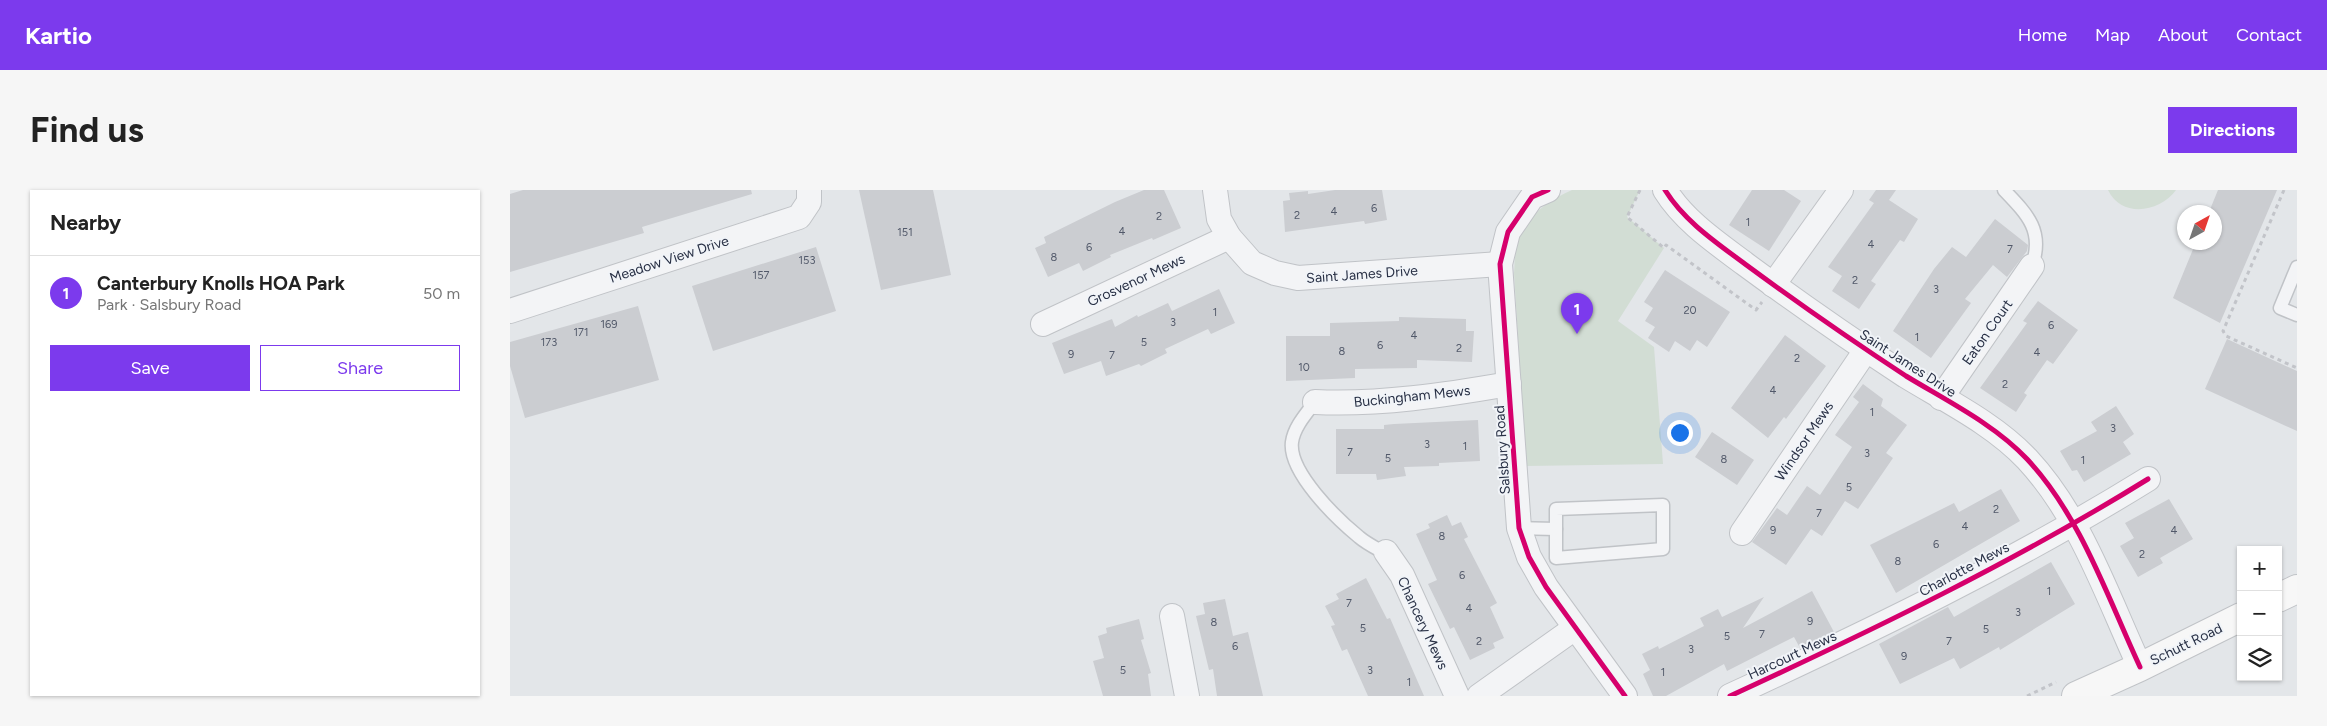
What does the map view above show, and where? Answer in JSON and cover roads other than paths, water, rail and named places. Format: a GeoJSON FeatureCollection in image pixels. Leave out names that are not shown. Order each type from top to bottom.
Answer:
{"type":"FeatureCollection","features":[{"type":"Feature","properties":{"kind":"street","name":"Meadow View Drive"},"geometry":{"type":"LineString","coordinates":[[510,311],[799,217],[809,202],[809,190]]}},
{"type":"Feature","properties":{"kind":"street","name":"Saint James Drive"},"geometry":{"type":"LineString","coordinates":[[1215,190],[1219,219],[1228,237],[1252,263],[1275,273],[1298,278],[1500,264]]}},
{"type":"Feature","properties":{"kind":"street","name":"Saint James Drive"},"geometry":{"type":"LineString","coordinates":[[1666,190],[1671,200],[1707,235],[1774,285],[1866,350],[2001,435],[2026,458],[2044,480],[2074,524],[2140,667]]}},
{"type":"Feature","properties":{"kind":"street"},"geometry":{"type":"LineString","coordinates":[[1774,285],[1840,190]]}},
{"type":"Feature","properties":{"kind":"street","name":"Salsbury Road"},"geometry":{"type":"LineString","coordinates":[[1536,192],[1508,232],[1500,264],[1519,528],[1529,557],[1575,628],[1625,696]]}},
{"type":"Feature","properties":{"kind":"street","name":"Grosvenor Mews"},"geometry":{"type":"LineString","coordinates":[[1043,324],[1228,237]]}},
{"type":"Feature","properties":{"kind":"street","name":"Eaton Court"},"geometry":{"type":"LineString","coordinates":[[1941,398],[2032,266]]}},
{"type":"Feature","properties":{"kind":"street","name":"Windsor Mews"},"geometry":{"type":"LineString","coordinates":[[1742,533],[1866,350]]}},
{"type":"Feature","properties":{"kind":"street","name":"Buckingham Mews"},"geometry":{"type":"LineString","coordinates":[[1315,402],[1335,403],[1431,397],[1509,384]]}},
{"type":"Feature","properties":{"kind":"street","name":"Charlotte Mews"},"geometry":{"type":"LineString","coordinates":[[1864,635],[2074,524],[2148,478]]}},
{"type":"Feature","properties":{"kind":"street","name":"Chancery Mews"},"geometry":{"type":"LineString","coordinates":[[1387,554],[1402,575],[1457,696]]}},
{"type":"Feature","properties":{"kind":"street"},"geometry":{"type":"LineString","coordinates":[[2282,596],[2297,589]]}},
{"type":"Feature","properties":{"kind":"street"},"geometry":{"type":"LineString","coordinates":[[1172,616],[1187,696]]}},
{"type":"Feature","properties":{"kind":"street","name":"Schutt Road"},"geometry":{"type":"LineString","coordinates":[[2070,687],[2140,667],[2237,619]]}},
{"type":"Feature","properties":{"kind":"street"},"geometry":{"type":"LineString","coordinates":[[1479,696],[1575,628]]}},
{"type":"Feature","properties":{"kind":"street","name":"Harcourt Mews"},"geometry":{"type":"LineString","coordinates":[[1730,696],[1864,635]]}},
{"type":"Feature","properties":{"kind":"lane"},"geometry":{"type":"LineString","coordinates":[[2004,190],[2022,208],[2036,232],[2037,252],[2032,266]]}},
{"type":"Feature","properties":{"kind":"lane"},"geometry":{"type":"LineString","coordinates":[[2297,267],[2280,308],[2297,316]]}},
{"type":"Feature","properties":{"kind":"lane"},"geometry":{"type":"LineString","coordinates":[[1315,402],[1302,418],[1292,442],[1296,462],[1308,484],[1335,514],[1360,538],[1387,554]]}},
{"type":"Feature","properties":{"kind":"lane"},"geometry":{"type":"LineString","coordinates":[[1663,504],[1663,550],[1556,558],[1556,529],[1556,509],[1663,504]]}},
{"type":"Feature","properties":{"kind":"lane"},"geometry":{"type":"LineString","coordinates":[[1519,528],[1556,529]]}},
{"type":"Feature","properties":{"kind":"place","name":"Canterbury Knolls HOA Park"},"geometry":{"type":"Point","coordinates":[1577,334]}}]}
